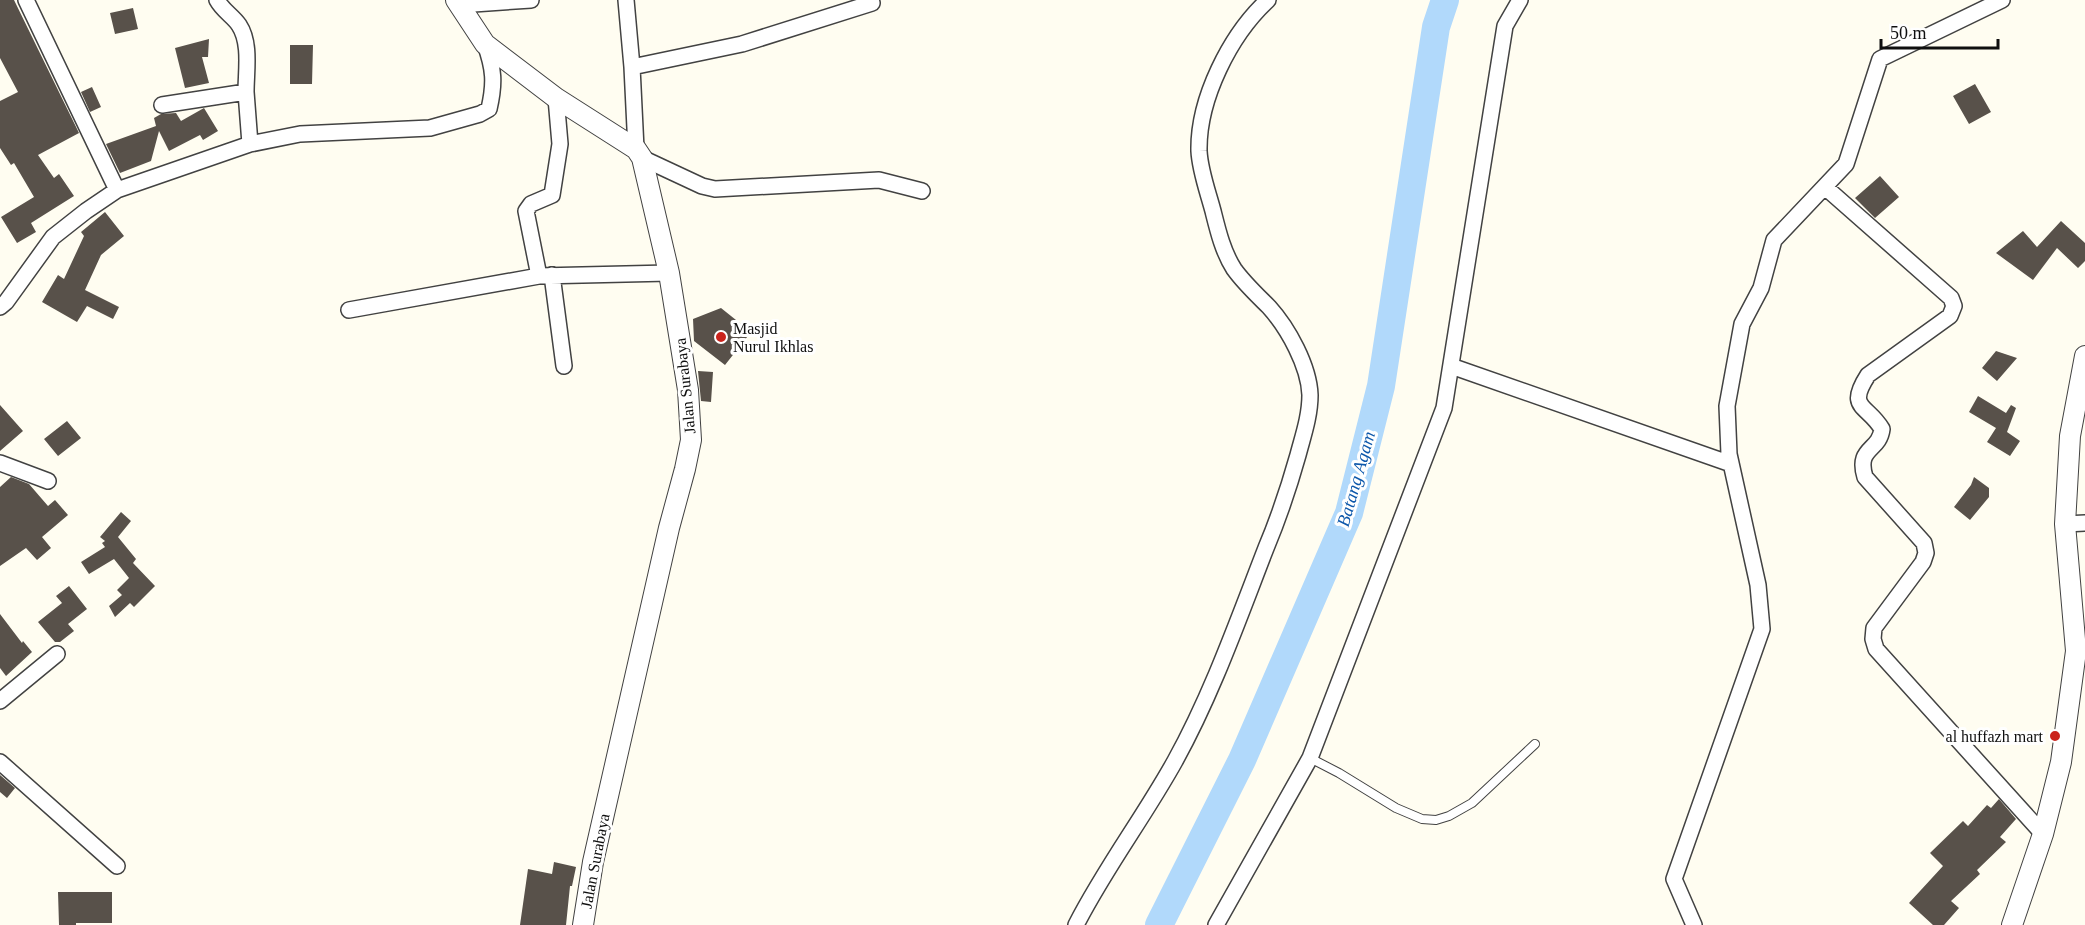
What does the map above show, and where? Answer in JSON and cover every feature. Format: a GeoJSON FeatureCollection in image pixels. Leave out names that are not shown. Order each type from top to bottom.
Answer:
{"type":"FeatureCollection","features":[{"type":"Feature","properties":{"kind":"street"},"geometry":{"type":"LineString","coordinates":[[26,0],[117,190]]}},
{"type":"Feature","properties":{"kind":"street"},"geometry":{"type":"LineString","coordinates":[[217,0],[239,24],[246,37],[246,92],[250,144]]}},
{"type":"Feature","properties":{"kind":"street"},"geometry":{"type":"LineString","coordinates":[[458,2],[531,0]]}},
{"type":"Feature","properties":{"kind":"street"},"geometry":{"type":"LineString","coordinates":[[626,0],[639,153]]}},
{"type":"Feature","properties":{"kind":"street"},"geometry":{"type":"LineString","coordinates":[[1076,925],[1093,892],[1176,760],[1212,683],[1285,503],[1309,412],[1308,383],[1288,331],[1271,309],[1245,283],[1227,258],[1202,171],[1199,152],[1201,126],[1209,93],[1228,50],[1257,10],[1268,0]]}},
{"type":"Feature","properties":{"kind":"street"},"geometry":{"type":"LineString","coordinates":[[1216,925],[1310,758],[1444,408],[1504,26],[1520,0]]}},
{"type":"Feature","properties":{"kind":"street"},"geometry":{"type":"LineString","coordinates":[[1694,925],[1674,879],[1762,629],[1758,585],[1729,454],[1727,406],[1742,324],[1761,288],[1774,240],[1846,164],[1880,58],[2002,0]]}},
{"type":"Feature","properties":{"kind":"street"},"geometry":{"type":"LineString","coordinates":[[0,307],[53,237],[117,190],[250,144],[300,134],[430,128],[480,114],[489,109],[494,74],[485,44],[458,2]]}},
{"type":"Feature","properties":{"kind":"street"},"geometry":{"type":"LineString","coordinates":[[633,67],[742,44],[872,3]]}},
{"type":"Feature","properties":{"kind":"street"},"geometry":{"type":"LineString","coordinates":[[485,44],[556,98],[639,153],[702,186],[715,189],[879,180],[922,191]]}},
{"type":"Feature","properties":{"kind":"street"},"geometry":{"type":"LineString","coordinates":[[162,105],[246,92]]}},
{"type":"Feature","properties":{"kind":"street"},"geometry":{"type":"LineString","coordinates":[[556,98],[560,144],[552,195],[531,204],[526,211],[546,276],[564,366]]}},
{"type":"Feature","properties":{"kind":"street","name":"Jalan Surabaya"},"geometry":{"type":"LineString","coordinates":[[583,925],[593,862],[691,440],[688,390],[669,273],[639,153]]}},
{"type":"Feature","properties":{"kind":"street"},"geometry":{"type":"LineString","coordinates":[[1825,187],[1951,298],[1954,306],[1950,316],[1868,375],[1860,387],[1858,396],[1860,405],[1882,429],[1881,436],[1864,456],[1862,465],[1865,477],[1924,543],[1926,552],[1923,562],[1874,628],[1873,639],[1876,649],[2043,834]]}},
{"type":"Feature","properties":{"kind":"street"},"geometry":{"type":"LineString","coordinates":[[349,310],[546,276],[669,273]]}},
{"type":"Feature","properties":{"kind":"street"},"geometry":{"type":"LineString","coordinates":[[2012,925],[2043,834],[2061,762],[2076,651],[2065,524],[2070,436],[2085,356]]}},
{"type":"Feature","properties":{"kind":"street"},"geometry":{"type":"LineString","coordinates":[[1451,366],[1731,464]]}},
{"type":"Feature","properties":{"kind":"street"},"geometry":{"type":"LineString","coordinates":[[0,463],[48,481]]}},
{"type":"Feature","properties":{"kind":"street"},"geometry":{"type":"LineString","coordinates":[[2065,524],[2085,523]]}},
{"type":"Feature","properties":{"kind":"street"},"geometry":{"type":"LineString","coordinates":[[0,701],[57,654]]}},
{"type":"Feature","properties":{"kind":"street"},"geometry":{"type":"LineString","coordinates":[[0,762],[117,866]]}},
{"type":"Feature","properties":{"kind":"lane"},"geometry":{"type":"LineString","coordinates":[[1310,758],[1339,772],[1396,808],[1422,819],[1436,820],[1449,816],[1472,803],[1535,744]]}},
{"type":"Feature","properties":{"kind":"building"},"geometry":{"type":"Polygon","coordinates":[[[0,0],[14,0],[79,133],[38,155],[54,178],[59,174],[74,196],[31,223],[36,232],[17,243],[1,217],[34,197],[14,163],[11,165],[0,148],[0,101],[18,92],[0,58],[0,0]]]}},
{"type":"Feature","properties":{"kind":"building"},"geometry":{"type":"Polygon","coordinates":[[[133,8],[138,29],[115,34],[110,13],[133,8]]]}},
{"type":"Feature","properties":{"kind":"building"},"geometry":{"type":"Polygon","coordinates":[[[209,39],[208,57],[202,57],[209,83],[185,88],[175,48],[209,39]]]}},
{"type":"Feature","properties":{"kind":"building"},"geometry":{"type":"Polygon","coordinates":[[[290,45],[313,45],[312,84],[290,84],[290,45]]]}},
{"type":"Feature","properties":{"kind":"building"},"geometry":{"type":"Polygon","coordinates":[[[1975,84],[1991,112],[1969,124],[1953,96],[1975,84]]]}},
{"type":"Feature","properties":{"kind":"building"},"geometry":{"type":"Polygon","coordinates":[[[92,87],[101,107],[90,112],[81,92],[92,87]]]}},
{"type":"Feature","properties":{"kind":"building"},"geometry":{"type":"Polygon","coordinates":[[[204,108],[218,131],[203,140],[200,135],[169,151],[159,131],[151,161],[120,173],[106,144],[156,126],[154,118],[161,114],[176,113],[181,121],[204,108]]]}},
{"type":"Feature","properties":{"kind":"building"},"geometry":{"type":"Polygon","coordinates":[[[1880,176],[1899,197],[1875,218],[1855,198],[1880,176]]]}},
{"type":"Feature","properties":{"kind":"building"},"geometry":{"type":"Polygon","coordinates":[[[105,212],[124,236],[101,255],[85,290],[119,307],[113,319],[87,306],[77,322],[42,302],[58,275],[64,279],[84,236],[81,232],[105,212]]]}},
{"type":"Feature","properties":{"kind":"building"},"geometry":{"type":"Polygon","coordinates":[[[2061,221],[2085,243],[2085,261],[2078,268],[2057,248],[2033,280],[1996,253],[2023,231],[2037,247],[2061,221]]]}},
{"type":"Feature","properties":{"kind":"building","name":"Masjid Nurul Ikhlas"},"geometry":{"type":"Polygon","coordinates":[[[721,308],[751,332],[725,365],[694,341],[693,319],[721,308]]]}},
{"type":"Feature","properties":{"kind":"building"},"geometry":{"type":"Polygon","coordinates":[[[1996,351],[2017,358],[1997,381],[1982,368],[1996,351]]]}},
{"type":"Feature","properties":{"kind":"building"},"geometry":{"type":"Polygon","coordinates":[[[698,371],[713,372],[711,402],[701,401],[698,371]]]}},
{"type":"Feature","properties":{"kind":"building"},"geometry":{"type":"Polygon","coordinates":[[[1978,396],[2006,413],[2011,405],[2016,408],[2007,432],[2020,441],[2010,456],[1987,442],[1996,428],[1969,412],[1978,396]]]}},
{"type":"Feature","properties":{"kind":"building"},"geometry":{"type":"Polygon","coordinates":[[[0,405],[23,431],[0,451],[0,405]]]}},
{"type":"Feature","properties":{"kind":"building"},"geometry":{"type":"Polygon","coordinates":[[[67,421],[81,438],[58,456],[44,439],[67,421]]]}},
{"type":"Feature","properties":{"kind":"building"},"geometry":{"type":"Polygon","coordinates":[[[11,477],[29,484],[48,506],[55,500],[68,515],[42,537],[51,548],[37,560],[26,548],[0,566],[0,487],[11,477]]]}},
{"type":"Feature","properties":{"kind":"building"},"geometry":{"type":"Polygon","coordinates":[[[1974,477],[1989,488],[1989,497],[1970,520],[1954,507],[1971,485],[1974,477]]]}},
{"type":"Feature","properties":{"kind":"building"},"geometry":{"type":"Polygon","coordinates":[[[121,512],[131,521],[118,537],[136,559],[133,563],[155,586],[134,607],[130,603],[115,617],[109,606],[122,595],[117,590],[129,578],[114,559],[89,574],[81,562],[105,547],[102,543],[105,541],[100,537],[121,512]]]}},
{"type":"Feature","properties":{"kind":"building"},"geometry":{"type":"Polygon","coordinates":[[[69,586],[87,609],[68,624],[74,631],[60,642],[55,642],[38,622],[62,603],[56,596],[69,586]]]}},
{"type":"Feature","properties":{"kind":"building"},"geometry":{"type":"Polygon","coordinates":[[[0,614],[22,643],[23,641],[32,652],[6,676],[0,668],[0,614]]]}},
{"type":"Feature","properties":{"kind":"building"},"geometry":{"type":"Polygon","coordinates":[[[0,775],[15,788],[7,798],[0,792],[0,775]]]}},
{"type":"Feature","properties":{"kind":"building"},"geometry":{"type":"Polygon","coordinates":[[[1999,799],[2016,819],[2000,837],[2006,842],[1977,870],[1980,874],[1951,901],[1959,908],[1944,925],[1933,925],[1909,903],[1943,866],[1930,853],[1963,821],[1968,826],[1987,805],[1991,808],[1999,799]]]}},
{"type":"Feature","properties":{"kind":"building"},"geometry":{"type":"Polygon","coordinates":[[[554,862],[576,867],[572,886],[570,886],[566,925],[520,925],[528,869],[552,874],[554,862]]]}},
{"type":"Feature","properties":{"kind":"building"},"geometry":{"type":"Polygon","coordinates":[[[58,892],[112,892],[112,923],[59,925],[58,892]]]}},
{"type":"Feature","properties":{"kind":"waterway","name":"Batang Agam"},"geometry":{"type":"LineString","coordinates":[[1159,925],[1242,760],[1349,513],[1381,386],[1436,27],[1445,0]]}},
{"type":"Feature","properties":{"kind":"place","name":"Masjid Nurul Ikhlas"},"geometry":{"type":"Point","coordinates":[721,337]}},
{"type":"Feature","properties":{"kind":"place","name":"al huffazh mart"},"geometry":{"type":"Point","coordinates":[2055,736]}}]}
